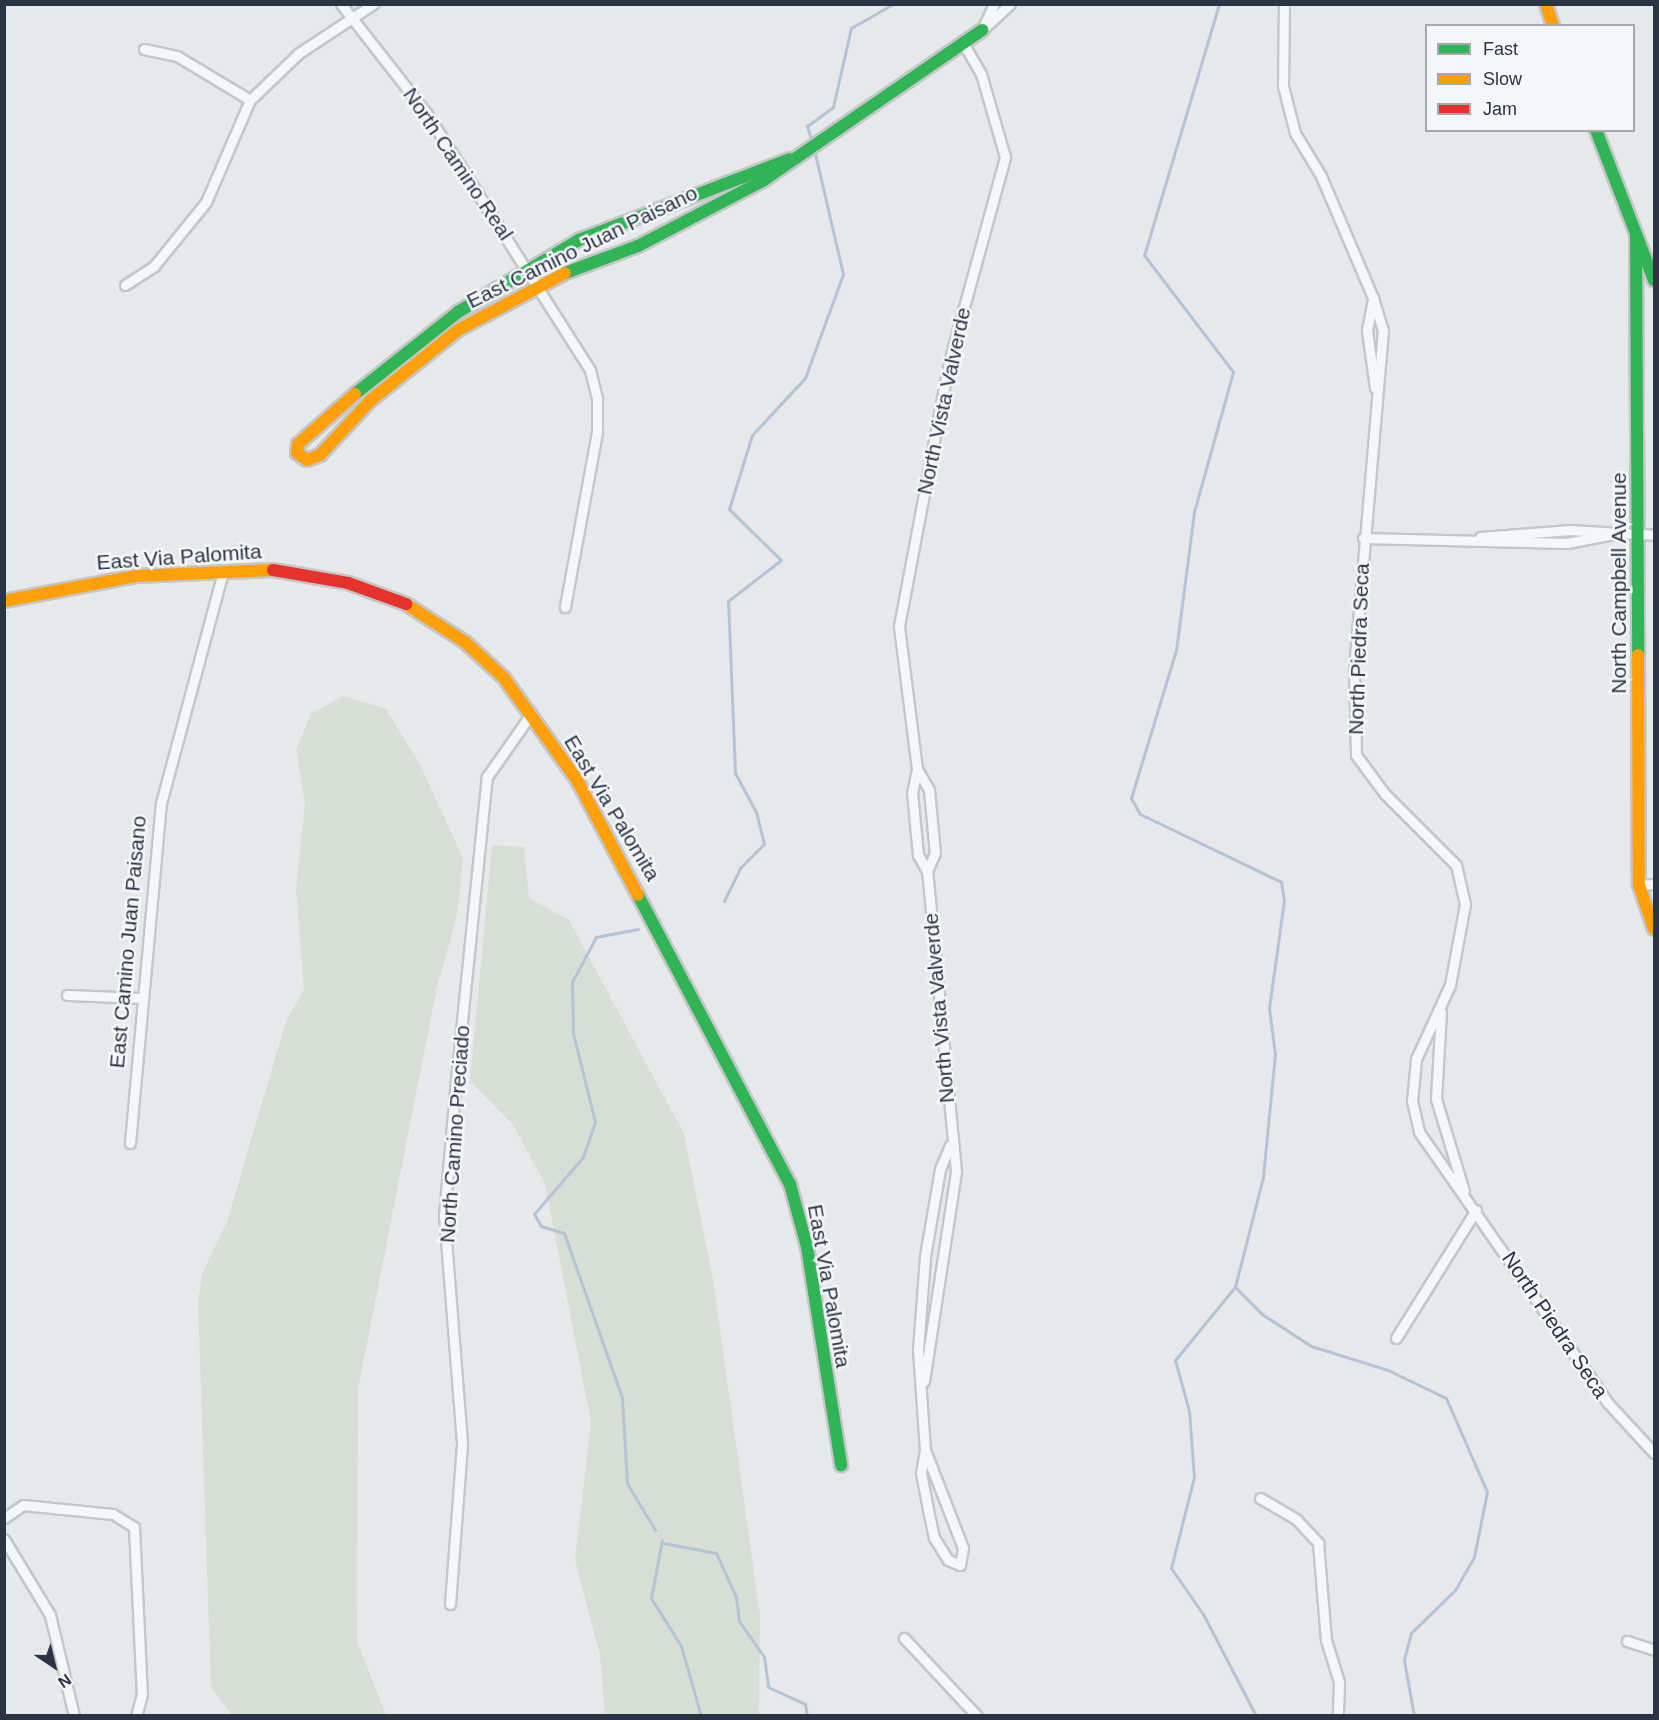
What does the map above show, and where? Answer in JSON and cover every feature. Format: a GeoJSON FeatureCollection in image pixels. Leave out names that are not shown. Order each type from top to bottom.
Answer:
{"type":"FeatureCollection","features":[{"type":"Feature","properties":{"kind":"street","name":"North Camino Real"},"geometry":{"type":"LineString","coordinates":[[342,4],[427,114],[584,358],[597,399],[595,445],[565,607]]}},
{"type":"Feature","properties":{"kind":"street"},"geometry":{"type":"LineString","coordinates":[[125,285],[154,266],[206,202],[250,100],[299,53],[373,4]]}},
{"type":"Feature","properties":{"kind":"street","name":"East Camino Juan Paisano"},"geometry":{"type":"LineString","coordinates":[[982,30],[994,4]]}},
{"type":"Feature","properties":{"kind":"street","name":"East Camino Juan Paisano"},"geometry":{"type":"LineString","coordinates":[[790,159],[579,240],[415,344],[319,424],[298,444],[297,453],[307,460],[320,455],[413,362],[458,330],[538,285],[638,246],[764,180],[790,159],[964,44],[1010,4]]}},
{"type":"Feature","properties":{"kind":"street","name":"North Piedra Seca"},"geometry":{"type":"LineString","coordinates":[[1284,4],[1283,86],[1295,133],[1321,176],[1373,298],[1383,330],[1363,538],[1354,671],[1356,755],[1385,794],[1456,865],[1465,904],[1441,1012],[1416,1059],[1412,1101],[1428,1151],[1464,1191],[1608,1403],[1654,1453]]}},
{"type":"Feature","properties":{"kind":"street"},"geometry":{"type":"LineString","coordinates":[[1546,4],[1552,24]]}},
{"type":"Feature","properties":{"kind":"street","name":"North Vista Valverde"},"geometry":{"type":"LineString","coordinates":[[925,1450],[963,1548],[960,1565],[948,1560],[934,1538],[921,1473],[925,1450],[924,1381],[956,1171],[950,1145],[927,871],[918,855],[915,824],[917,769],[898,626],[949,362],[1005,157],[981,74],[964,44]]}},
{"type":"Feature","properties":{"kind":"street"},"geometry":{"type":"LineString","coordinates":[[144,49],[177,56],[250,100]]}},
{"type":"Feature","properties":{"kind":"street","name":"North Campbell Avenue"},"geometry":{"type":"LineString","coordinates":[[1597,132],[1654,280]]}},
{"type":"Feature","properties":{"kind":"street","name":"North Campbell Avenue"},"geometry":{"type":"LineString","coordinates":[[1636,234],[1639,885],[1654,929]]}},
{"type":"Feature","properties":{"kind":"street","name":"North Piedra Seca"},"geometry":{"type":"LineString","coordinates":[[1373,298],[1367,330],[1376,388]]}},
{"type":"Feature","properties":{"kind":"street"},"geometry":{"type":"LineString","coordinates":[[1363,538],[1480,537],[1567,543],[1619,533],[1654,535]]}},
{"type":"Feature","properties":{"kind":"street","name":"East Via Palomita"},"geometry":{"type":"LineString","coordinates":[[4,601],[136,576],[284,569],[348,583],[411,606],[465,642],[504,678],[577,780],[648,906],[790,1184],[807,1247],[841,1465]]}},
{"type":"Feature","properties":{"kind":"street","name":"East Camino Juan Paisano"},"geometry":{"type":"LineString","coordinates":[[130,1143],[160,802],[223,572]]}},
{"type":"Feature","properties":{"kind":"street","name":"North Camino Preciado"},"geometry":{"type":"LineString","coordinates":[[450,1604],[462,1443],[444,1216],[455,1091],[487,777],[531,714]]}},
{"type":"Feature","properties":{"kind":"street","name":"North Vista Valverde"},"geometry":{"type":"LineString","coordinates":[[917,769],[928,790],[935,853],[927,871]]}},
{"type":"Feature","properties":{"kind":"street"},"geometry":{"type":"LineString","coordinates":[[1639,885],[1654,884]]}},
{"type":"Feature","properties":{"kind":"street"},"geometry":{"type":"LineString","coordinates":[[67,995],[143,998]]}},
{"type":"Feature","properties":{"kind":"street","name":"North Piedra Seca"},"geometry":{"type":"LineString","coordinates":[[1441,1012],[1444,1028],[1436,1099],[1464,1191]]}},
{"type":"Feature","properties":{"kind":"street","name":"North Vista Valverde"},"geometry":{"type":"LineString","coordinates":[[924,1381],[918,1350],[925,1257],[940,1169],[950,1145]]}},
{"type":"Feature","properties":{"kind":"street"},"geometry":{"type":"LineString","coordinates":[[1396,1338],[1476,1210]]}},
{"type":"Feature","properties":{"kind":"street"},"geometry":{"type":"LineString","coordinates":[[1260,1498],[1296,1519],[1318,1544],[1326,1640],[1339,1682],[1338,1716]]}},
{"type":"Feature","properties":{"kind":"street"},"geometry":{"type":"LineString","coordinates":[[6,1514],[23,1505],[113,1514],[136,1522],[142,1694],[136,1716]]}},
{"type":"Feature","properties":{"kind":"street"},"geometry":{"type":"LineString","coordinates":[[4,1539],[50,1615],[74,1716]]}},
{"type":"Feature","properties":{"kind":"street"},"geometry":{"type":"LineString","coordinates":[[904,1638],[973,1714]]}},
{"type":"Feature","properties":{"kind":"street"},"geometry":{"type":"LineString","coordinates":[[1628,1641],[1654,1650]]}},
{"type":"Feature","properties":{"kind":"shaded area"},"geometry":{"type":"Polygon","coordinates":[[[343,696],[386,709],[420,765],[463,858],[457,916],[437,987],[358,1389],[357,1641],[386,1715],[232,1715],[211,1687],[198,1303],[202,1274],[227,1222],[286,1021],[304,990],[296,889],[305,803],[296,750],[311,714],[343,696]]]}},
{"type":"Feature","properties":{"kind":"shaded area"},"geometry":{"type":"Polygon","coordinates":[[[492,845],[524,847],[529,898],[569,920],[684,1134],[713,1280],[760,1615],[759,1715],[605,1715],[600,1655],[575,1560],[591,1422],[545,1184],[514,1126],[470,1081],[492,845]]]}},
{"type":"Feature","properties":{"kind":"waterway"},"geometry":{"type":"LineString","coordinates":[[812,143],[807,126],[833,107],[851,28],[893,4]]}},
{"type":"Feature","properties":{"kind":"waterway"},"geometry":{"type":"LineString","coordinates":[[1219,4],[1144,255],[1233,372],[1194,512],[1176,650],[1131,798],[1140,814],[1281,882],[1284,900],[1269,1008],[1275,1054],[1263,1177],[1235,1287],[1262,1314],[1311,1346],[1388,1370],[1446,1398],[1487,1492],[1474,1557],[1455,1590],[1411,1633],[1404,1660],[1414,1716]]}},
{"type":"Feature","properties":{"kind":"waterway"},"geometry":{"type":"LineString","coordinates":[[724,901],[740,868],[764,844],[756,812],[735,773],[728,601],[781,560],[729,509],[752,435],[805,378],[843,274],[814,149]]}},
{"type":"Feature","properties":{"kind":"waterway"},"geometry":{"type":"LineString","coordinates":[[638,929],[596,937],[572,982],[573,1033],[595,1122],[583,1157],[534,1214],[541,1226],[564,1233],[622,1398],[627,1483],[655,1530]]}},
{"type":"Feature","properties":{"kind":"waterway"},"geometry":{"type":"LineString","coordinates":[[1234,1288],[1175,1360],[1189,1411],[1194,1477],[1171,1568],[1203,1614],[1256,1716]]}},
{"type":"Feature","properties":{"kind":"waterway"},"geometry":{"type":"LineString","coordinates":[[662,1540],[651,1598],[681,1646],[701,1716]]}},
{"type":"Feature","properties":{"kind":"waterway"},"geometry":{"type":"LineString","coordinates":[[663,1543],[716,1553],[736,1597],[739,1621],[764,1657],[768,1687],[805,1704],[807,1716]]}},
{"type":"Feature","properties":{"kind":"traffic: fast"},"geometry":{"type":"LineString","coordinates":[[565,273],[638,246],[764,180],[982,30]]}},
{"type":"Feature","properties":{"kind":"traffic: fast"},"geometry":{"type":"LineString","coordinates":[[1597,132],[1654,280]]}},
{"type":"Feature","properties":{"kind":"traffic: fast"},"geometry":{"type":"LineString","coordinates":[[355,394],[458,312],[579,240],[790,159]]}},
{"type":"Feature","properties":{"kind":"traffic: fast"},"geometry":{"type":"LineString","coordinates":[[1636,234],[1638,655]]}},
{"type":"Feature","properties":{"kind":"traffic: fast"},"geometry":{"type":"LineString","coordinates":[[638,895],[790,1184],[807,1247],[841,1465]]}},
{"type":"Feature","properties":{"kind":"traffic: slow"},"geometry":{"type":"LineString","coordinates":[[1546,4],[1552,24]]}},
{"type":"Feature","properties":{"kind":"traffic: slow"},"geometry":{"type":"LineString","coordinates":[[355,394],[298,444],[297,453],[307,460],[320,455],[371,400],[458,330],[565,273]]}},
{"type":"Feature","properties":{"kind":"traffic: slow"},"geometry":{"type":"LineString","coordinates":[[4,601],[136,576],[273,570]]}},
{"type":"Feature","properties":{"kind":"traffic: slow"},"geometry":{"type":"LineString","coordinates":[[406,604],[465,642],[504,678],[577,780],[638,895]]}},
{"type":"Feature","properties":{"kind":"traffic: slow"},"geometry":{"type":"LineString","coordinates":[[1638,655],[1639,885],[1654,929]]}},
{"type":"Feature","properties":{"kind":"traffic: jam"},"geometry":{"type":"LineString","coordinates":[[273,570],[348,583],[406,604]]}}]}
